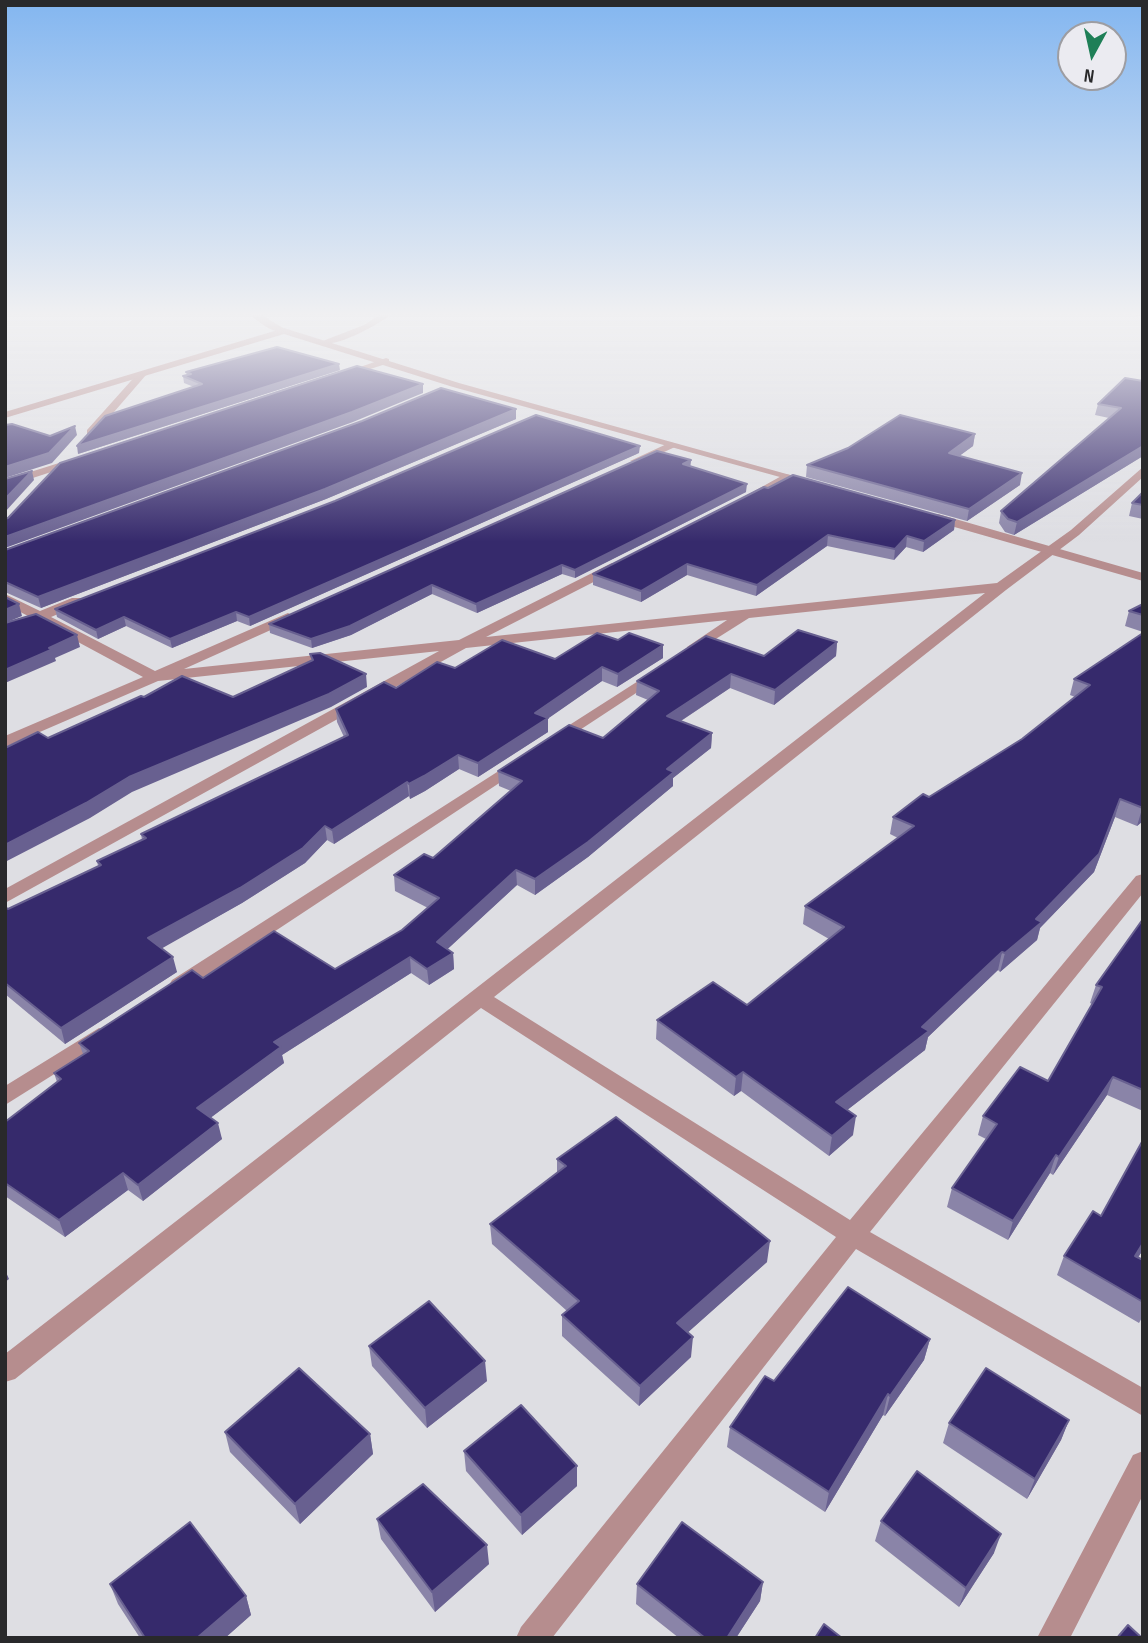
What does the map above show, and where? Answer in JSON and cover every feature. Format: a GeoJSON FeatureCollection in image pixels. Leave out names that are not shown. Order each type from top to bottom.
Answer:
{"type":"FeatureCollection","features":[{"type":"Feature","properties":{"kind":"street"},"geometry":{"type":"LineString","coordinates":[[5,415],[95,389]]}},
{"type":"Feature","properties":{"kind":"street"},"geometry":{"type":"LineString","coordinates":[[43,485],[129,389]]}},
{"type":"Feature","properties":{"kind":"street"},"geometry":{"type":"LineString","coordinates":[[432,395],[447,389]]}},
{"type":"Feature","properties":{"kind":"street"},"geometry":{"type":"LineString","coordinates":[[469,389],[829,487]]}},
{"type":"Feature","properties":{"kind":"street"},"geometry":{"type":"LineString","coordinates":[[522,422],[548,411]]}},
{"type":"Feature","properties":{"kind":"street"},"geometry":{"type":"LineString","coordinates":[[621,468],[671,445]]}},
{"type":"Feature","properties":{"kind":"street"},"geometry":{"type":"LineString","coordinates":[[5,484],[88,457]]}},
{"type":"Feature","properties":{"kind":"street"},"geometry":{"type":"LineString","coordinates":[[5,1370],[1001,587],[1052,551],[1119,495],[1143,470]]}},
{"type":"Feature","properties":{"kind":"street"},"geometry":{"type":"LineString","coordinates":[[728,508],[789,476]]}},
{"type":"Feature","properties":{"kind":"street"},"geometry":{"type":"LineString","coordinates":[[921,514],[1143,577]]}},
{"type":"Feature","properties":{"kind":"street"},"geometry":{"type":"LineString","coordinates":[[5,897],[457,647],[629,558]]}},
{"type":"Feature","properties":{"kind":"street"},"geometry":{"type":"LineString","coordinates":[[5,598],[155,677],[457,647],[749,612],[1001,587]]}},
{"type":"Feature","properties":{"kind":"street"},"geometry":{"type":"LineString","coordinates":[[5,630],[88,597]]}},
{"type":"Feature","properties":{"kind":"street"},"geometry":{"type":"LineString","coordinates":[[5,742],[306,609]]}},
{"type":"Feature","properties":{"kind":"street"},"geometry":{"type":"LineString","coordinates":[[164,994],[749,612]]}},
{"type":"Feature","properties":{"kind":"street"},"geometry":{"type":"LineString","coordinates":[[532,1638],[853,1235],[1143,880]]}},
{"type":"Feature","properties":{"kind":"street"},"geometry":{"type":"LineString","coordinates":[[481,998],[853,1235],[1143,1403]]}},
{"type":"Feature","properties":{"kind":"street"},"geometry":{"type":"LineString","coordinates":[[5,1097],[119,1023]]}},
{"type":"Feature","properties":{"kind":"street"},"geometry":{"type":"LineString","coordinates":[[1054,1638],[1143,1465]]}},
{"type":"Feature","properties":{"kind":"building"},"geometry":{"type":"Polygon","coordinates":[[[188,389],[260,389],[77,446],[105,416],[188,389]]]}},
{"type":"Feature","properties":{"kind":"building"},"geometry":{"type":"Polygon","coordinates":[[[288,389],[411,389],[5,537],[5,519],[60,463],[288,389]]]}},
{"type":"Feature","properties":{"kind":"building"},"geometry":{"type":"Polygon","coordinates":[[[439,389],[516,409],[325,489],[38,597],[5,582],[5,550],[362,421],[439,389]]]}},
{"type":"Feature","properties":{"kind":"building"},"geometry":{"type":"Polygon","coordinates":[[[1114,389],[1143,389],[1143,446],[1017,522],[1008,519],[1001,511],[1121,408],[1098,404],[1114,389]]]}},
{"type":"Feature","properties":{"kind":"building"},"geometry":{"type":"Polygon","coordinates":[[[536,415],[640,446],[249,617],[236,612],[170,639],[124,617],[96,630],[55,609],[335,501],[536,415]]]}},
{"type":"Feature","properties":{"kind":"building"},"geometry":{"type":"Polygon","coordinates":[[[900,415],[975,434],[949,453],[1022,473],[969,509],[807,465],[848,448],[900,415]]]}},
{"type":"Feature","properties":{"kind":"building"},"geometry":{"type":"Polygon","coordinates":[[[12,424],[50,436],[75,426],[49,453],[5,467],[5,425],[12,424]]]}},
{"type":"Feature","properties":{"kind":"building"},"geometry":{"type":"Polygon","coordinates":[[[657,451],[691,460],[683,464],[747,484],[575,570],[562,565],[476,604],[432,585],[350,626],[311,639],[269,624],[657,451]]]}},
{"type":"Feature","properties":{"kind":"building"},"geometry":{"type":"Polygon","coordinates":[[[32,471],[5,499],[5,479],[32,471]]]}},
{"type":"Feature","properties":{"kind":"building"},"geometry":{"type":"Polygon","coordinates":[[[793,475],[955,520],[924,541],[907,536],[895,549],[828,535],[757,585],[687,564],[641,591],[593,574],[764,487],[768,488],[793,475]]]}},
{"type":"Feature","properties":{"kind":"building"},"geometry":{"type":"Polygon","coordinates":[[[1143,492],[1143,505],[1132,503],[1143,492]]]}},
{"type":"Feature","properties":{"kind":"building"},"geometry":{"type":"Polygon","coordinates":[[[5,597],[19,604],[5,610],[5,597]]]}},
{"type":"Feature","properties":{"kind":"building"},"geometry":{"type":"Polygon","coordinates":[[[1143,604],[1143,615],[1129,611],[1143,604]]]}},
{"type":"Feature","properties":{"kind":"building"},"geometry":{"type":"Polygon","coordinates":[[[36,614],[77,635],[5,670],[5,623],[36,614]]]}},
{"type":"Feature","properties":{"kind":"building"},"geometry":{"type":"Polygon","coordinates":[[[798,630],[837,642],[775,690],[731,674],[667,716],[712,733],[667,769],[674,772],[588,842],[535,879],[516,870],[437,942],[453,953],[427,969],[410,957],[274,1042],[281,1047],[197,1108],[218,1123],[138,1185],[123,1173],[59,1220],[5,1183],[5,1122],[61,1079],[54,1073],[89,1051],[79,1043],[192,970],[203,978],[274,931],[335,969],[402,930],[439,898],[394,875],[424,854],[433,858],[522,781],[498,771],[569,725],[603,738],[659,691],[637,681],[706,636],[764,656],[798,630]]]}},
{"type":"Feature","properties":{"kind":"building"},"geometry":{"type":"Polygon","coordinates":[[[597,633],[618,640],[629,633],[663,645],[618,674],[602,667],[535,713],[548,718],[478,763],[458,755],[409,784],[407,782],[332,830],[325,826],[303,848],[240,888],[148,938],[173,957],[61,1028],[5,983],[5,907],[8,909],[101,865],[97,861],[146,838],[141,834],[348,735],[336,709],[384,682],[396,688],[437,662],[455,668],[502,640],[555,659],[597,633]]]}},
{"type":"Feature","properties":{"kind":"building"},"geometry":{"type":"Polygon","coordinates":[[[1143,633],[1143,808],[1120,799],[1099,854],[1036,919],[1042,922],[1005,953],[1002,952],[922,1027],[929,1031],[836,1102],[856,1116],[832,1136],[743,1072],[736,1077],[657,1020],[713,982],[747,1005],[844,927],[805,906],[914,826],[893,817],[923,794],[929,797],[1022,739],[1090,685],[1074,679],[1143,633]]]}},
{"type":"Feature","properties":{"kind":"building"},"geometry":{"type":"Polygon","coordinates":[[[320,653],[366,674],[329,694],[129,777],[86,803],[5,845],[5,748],[38,732],[48,738],[144,697],[182,676],[233,697],[313,660],[310,654],[320,653]]]}},
{"type":"Feature","properties":{"kind":"building"},"geometry":{"type":"Polygon","coordinates":[[[1143,919],[1143,1090],[1113,1077],[1059,1157],[1056,1155],[1013,1221],[952,1188],[997,1124],[983,1116],[1020,1067],[1048,1081],[1102,987],[1096,985],[1143,919]]]}},
{"type":"Feature","properties":{"kind":"building"},"geometry":{"type":"Polygon","coordinates":[[[616,1117],[770,1241],[677,1323],[693,1337],[640,1386],[562,1315],[579,1301],[490,1224],[566,1166],[557,1159],[616,1117]]]}},
{"type":"Feature","properties":{"kind":"building"},"geometry":{"type":"Polygon","coordinates":[[[1143,1140],[1143,1243],[1135,1256],[1143,1260],[1143,1302],[1064,1256],[1093,1211],[1101,1216],[1143,1140]]]}},
{"type":"Feature","properties":{"kind":"building"},"geometry":{"type":"Polygon","coordinates":[[[848,1287],[930,1339],[890,1396],[888,1394],[829,1492],[730,1427],[765,1376],[774,1381],[848,1287]]]}},
{"type":"Feature","properties":{"kind":"building"},"geometry":{"type":"Polygon","coordinates":[[[429,1301],[485,1361],[425,1408],[369,1346],[429,1301]]]}},
{"type":"Feature","properties":{"kind":"building"},"geometry":{"type":"Polygon","coordinates":[[[299,1368],[370,1434],[295,1504],[225,1432],[299,1368]]]}},
{"type":"Feature","properties":{"kind":"building"},"geometry":{"type":"Polygon","coordinates":[[[986,1368],[1069,1420],[1035,1479],[949,1423],[986,1368]]]}},
{"type":"Feature","properties":{"kind":"building"},"geometry":{"type":"Polygon","coordinates":[[[521,1405],[577,1466],[521,1515],[464,1451],[521,1405]]]}},
{"type":"Feature","properties":{"kind":"building"},"geometry":{"type":"Polygon","coordinates":[[[917,1471],[1001,1534],[966,1588],[881,1521],[917,1471]]]}},
{"type":"Feature","properties":{"kind":"building"},"geometry":{"type":"Polygon","coordinates":[[[423,1484],[487,1545],[432,1592],[377,1519],[423,1484]]]}},
{"type":"Feature","properties":{"kind":"building"},"geometry":{"type":"Polygon","coordinates":[[[190,1522],[246,1596],[197,1638],[145,1638],[110,1584],[190,1522]]]}},
{"type":"Feature","properties":{"kind":"building"},"geometry":{"type":"Polygon","coordinates":[[[682,1522],[763,1582],[727,1638],[705,1638],[637,1584],[682,1522]]]}},
{"type":"Feature","properties":{"kind":"building"},"geometry":{"type":"Polygon","coordinates":[[[824,1624],[842,1638],[815,1638],[824,1624]]]}},
{"type":"Feature","properties":{"kind":"building"},"geometry":{"type":"Polygon","coordinates":[[[1128,1625],[1142,1638],[1117,1638],[1128,1625]]]}}]}
